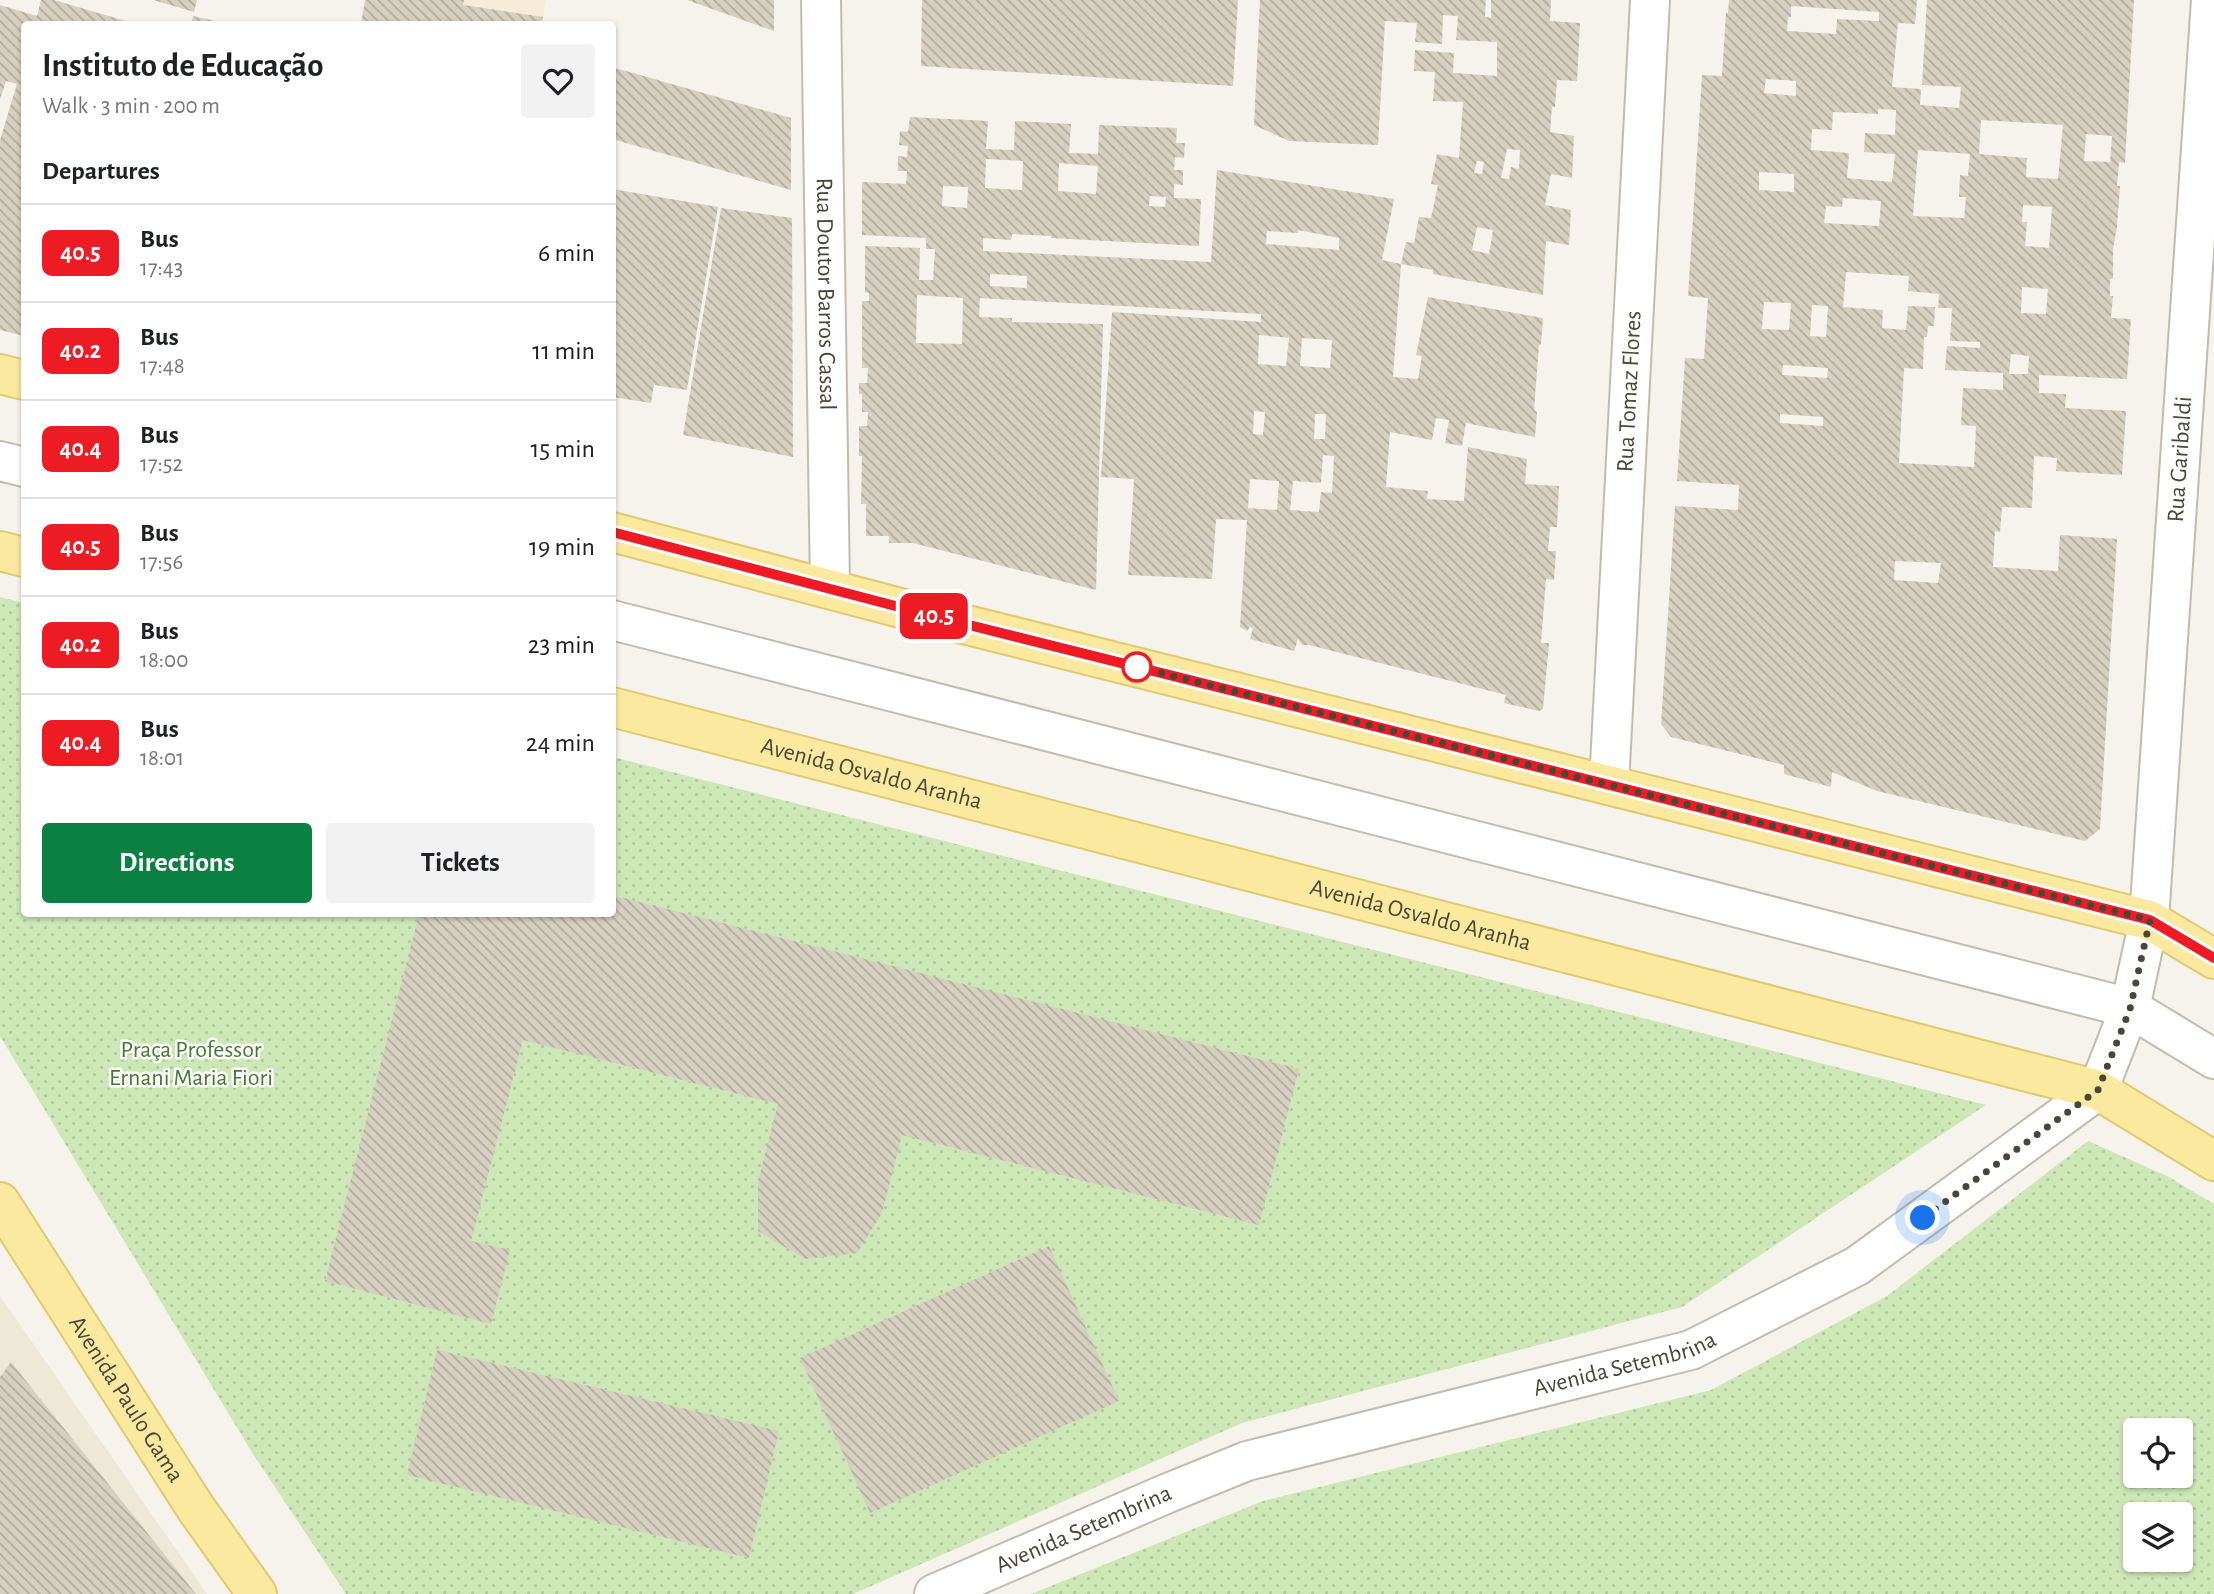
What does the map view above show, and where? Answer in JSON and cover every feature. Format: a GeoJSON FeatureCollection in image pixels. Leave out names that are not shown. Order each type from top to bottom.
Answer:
{"type":"FeatureCollection","features":[{"type":"Feature","properties":{"kind":"main road"},"geometry":{"type":"LineString","coordinates":[[0,374],[21,379]]}},
{"type":"Feature","properties":{"kind":"main road"},"geometry":{"type":"LineString","coordinates":[[616,532],[927,615],[2150,920],[2214,958]]}},
{"type":"Feature","properties":{"kind":"main road"},"geometry":{"type":"LineString","coordinates":[[0,551],[21,557]]}},
{"type":"Feature","properties":{"kind":"main road","name":"Avenida Osvaldo Aranha"},"geometry":{"type":"LineString","coordinates":[[616,708],[2098,1090],[2214,1161]]}},
{"type":"Feature","properties":{"kind":"main road","name":"Avenida Paulo Gama"},"geometry":{"type":"LineString","coordinates":[[0,1202],[195,1507],[257,1594]]}},
{"type":"Feature","properties":{"kind":"street","name":"Rua Doutor Barros Cassal"},"geometry":{"type":"LineString","coordinates":[[821,0],[830,587]]}},
{"type":"Feature","properties":{"kind":"street","name":"Rua Tomaz Flores"},"geometry":{"type":"LineString","coordinates":[[1609,785],[1650,0]]}},
{"type":"Feature","properties":{"kind":"street","name":"Rua Garibaldi"},"geometry":{"type":"LineString","coordinates":[[2150,920],[2211,0]]}},
{"type":"Feature","properties":{"kind":"street"},"geometry":{"type":"LineString","coordinates":[[0,461],[21,466]]}},
{"type":"Feature","properties":{"kind":"street"},"geometry":{"type":"LineString","coordinates":[[616,621],[2130,1009],[2214,1059]]}},
{"type":"Feature","properties":{"kind":"street"},"geometry":{"type":"LineString","coordinates":[[2098,1090],[2130,1009],[2150,920]]}},
{"type":"Feature","properties":{"kind":"street","name":"Avenida Setembrina"},"geometry":{"type":"LineString","coordinates":[[934,1594],[1247,1461],[1691,1350],[1857,1266],[2098,1090]]}},
{"type":"Feature","properties":{"kind":"shaded area"},"geometry":{"type":"Polygon","coordinates":[[[464,0],[546,0],[542,21],[460,21],[464,0]]]}},
{"type":"Feature","properties":{"kind":"shaded area"},"geometry":{"type":"Polygon","coordinates":[[[0,1296],[207,1594],[0,1594],[0,1296]]]}},
{"type":"Feature","properties":{"kind":"green space","name":"Praça Professor Ernani Maria Fiori"},"geometry":{"type":"Polygon","coordinates":[[[0,597],[21,602],[21,917],[616,917],[616,758],[1986,1105],[1682,1307],[1242,1423],[853,1594],[346,1594],[253,1454],[0,1036],[0,597]]]}},
{"type":"Feature","properties":{"kind":"green space"},"geometry":{"type":"Polygon","coordinates":[[[2088,1141],[2169,1177],[2214,1204],[2214,1594],[1031,1594],[1263,1501],[1711,1390],[1887,1296],[2088,1141]]]}},
{"type":"Feature","properties":{"kind":"building"},"geometry":{"type":"Polygon","coordinates":[[[41,0],[54,0],[126,21],[21,21],[21,335],[0,330],[0,140],[17,84],[6,81],[0,99],[0,5],[37,16],[41,0]]]}},
{"type":"Feature","properties":{"kind":"building"},"geometry":{"type":"Polygon","coordinates":[[[153,0],[197,0],[194,12],[153,0]]]}},
{"type":"Feature","properties":{"kind":"building"},"geometry":{"type":"Polygon","coordinates":[[[365,0],[464,0],[463,5],[543,17],[542,21],[362,21],[365,0]]]}},
{"type":"Feature","properties":{"kind":"building"},"geometry":{"type":"Polygon","coordinates":[[[687,0],[774,0],[774,31],[687,0]]]}},
{"type":"Feature","properties":{"kind":"building"},"geometry":{"type":"Polygon","coordinates":[[[922,0],[1238,0],[1233,86],[921,66],[922,0]]]}},
{"type":"Feature","properties":{"kind":"building"},"geometry":{"type":"Polygon","coordinates":[[[1260,0],[1486,0],[1485,17],[1491,18],[1491,0],[1551,0],[1550,21],[1580,23],[1577,81],[1557,80],[1550,132],[1574,136],[1572,178],[1551,174],[1545,205],[1571,210],[1569,245],[1546,241],[1543,295],[1433,274],[1433,270],[1401,264],[1406,242],[1414,243],[1419,217],[1431,218],[1438,185],[1431,184],[1437,154],[1459,158],[1463,102],[1433,101],[1435,72],[1414,71],[1415,50],[1454,53],[1453,73],[1497,76],[1497,42],[1456,40],[1458,16],[1443,15],[1442,44],[1415,42],[1417,23],[1385,21],[1378,145],[1289,141],[1254,125],[1260,0]],[[1507,149],[1501,178],[1509,179],[1511,167],[1519,169],[1520,150],[1507,149]],[[1477,161],[1474,173],[1482,174],[1484,162],[1477,161]],[[1477,227],[1472,250],[1489,254],[1493,230],[1477,227]]]}},
{"type":"Feature","properties":{"kind":"building"},"geometry":{"type":"Polygon","coordinates":[[[1729,0],[1917,0],[1915,24],[1898,23],[1892,87],[1921,89],[1920,105],[1959,108],[1961,87],[1922,85],[1927,0],[2134,0],[2125,163],[2119,162],[2117,186],[2120,186],[2113,249],[2113,279],[2110,279],[2110,296],[2113,296],[2111,318],[2131,319],[2127,379],[2039,375],[2039,393],[2066,394],[2065,408],[2126,411],[2122,475],[2056,471],[2057,458],[2034,456],[2032,508],[2002,507],[2000,532],[1995,531],[1993,567],[2058,571],[2060,535],[2117,539],[2100,829],[2085,841],[1877,791],[1832,772],[1831,787],[1784,774],[1784,765],[1671,737],[1661,724],[1675,506],[1738,510],[1739,485],[1677,481],[1685,358],[1704,359],[1708,298],[1688,296],[1702,75],[1722,76],[1729,0]],[[1791,6],[1787,31],[1836,34],[1837,19],[1879,21],[1879,12],[1791,6]],[[1766,79],[1764,93],[1796,96],[1796,81],[1766,79]],[[1878,109],[1878,114],[1833,112],[1832,130],[1812,129],[1811,150],[1849,153],[1847,178],[1892,182],[1895,154],[1864,152],[1865,133],[1895,135],[1896,110],[1878,109]],[[1981,120],[1979,154],[2027,158],[2026,177],[2058,179],[2063,125],[1981,120]],[[2086,134],[2084,161],[2110,162],[2112,136],[2086,134]],[[1918,150],[1913,216],[1964,218],[1966,197],[1959,197],[1960,175],[1968,176],[1970,154],[1918,150]],[[1759,172],[1759,190],[1794,192],[1794,174],[1759,172]],[[1843,198],[1842,207],[1826,206],[1824,223],[1879,226],[1881,201],[1843,198]],[[2023,205],[2022,222],[2027,222],[2025,246],[2049,248],[2052,207],[2023,205]],[[1846,272],[1843,307],[1883,310],[1882,328],[1906,330],[1908,306],[1935,307],[1934,326],[1928,326],[1927,337],[1924,337],[1923,369],[1904,368],[1899,463],[1974,467],[1976,426],[1961,425],[1963,388],[2003,390],[2003,373],[1945,370],[1947,346],[1980,348],[1980,342],[1950,341],[1952,308],[1938,308],[1939,294],[1908,291],[1909,276],[1846,272]],[[2022,287],[2021,313],[2046,314],[2048,289],[2022,287]],[[1764,302],[1762,329],[1789,330],[1791,303],[1764,302]],[[1812,305],[1810,336],[1826,337],[1828,306],[1812,305]],[[2011,354],[2009,374],[2028,374],[2029,356],[2011,354]],[[1783,365],[1782,375],[1827,378],[1828,368],[1783,365]],[[1780,414],[1780,423],[1823,426],[1823,417],[1780,414]],[[1895,561],[1894,580],[1938,583],[1941,563],[1895,561]]]}},
{"type":"Feature","properties":{"kind":"building"},"geometry":{"type":"Polygon","coordinates":[[[193,16],[215,21],[192,21],[193,16]]]}},
{"type":"Feature","properties":{"kind":"building"},"geometry":{"type":"Polygon","coordinates":[[[616,68],[791,118],[791,190],[616,140],[616,68]]]}},
{"type":"Feature","properties":{"kind":"building"},"geometry":{"type":"Polygon","coordinates":[[[910,117],[988,121],[986,149],[1014,150],[1015,121],[1071,124],[1069,153],[1098,154],[1099,125],[1177,128],[1176,143],[1185,143],[1184,158],[1175,157],[1174,170],[1183,170],[1183,185],[1174,184],[1174,198],[1201,199],[1199,246],[1012,234],[1011,240],[983,238],[983,251],[1211,262],[1217,170],[1394,199],[1382,260],[1401,264],[1393,377],[1418,379],[1422,356],[1416,355],[1428,297],[1543,318],[1534,410],[1537,412],[1535,437],[1466,423],[1462,446],[1445,443],[1449,420],[1436,418],[1432,440],[1390,432],[1386,487],[1428,491],[1427,499],[1464,501],[1468,447],[1527,459],[1525,484],[1559,486],[1557,527],[1550,527],[1548,551],[1556,551],[1554,580],[1546,579],[1541,643],[1549,643],[1543,709],[1539,711],[1504,703],[1506,695],[1302,645],[1298,639],[1294,651],[1250,639],[1253,628],[1250,627],[1247,631],[1240,627],[1247,520],[1216,519],[1212,579],[1128,575],[1134,479],[1101,477],[1112,312],[1261,322],[1261,314],[980,298],[979,317],[1012,318],[1012,322],[1103,324],[1096,590],[913,543],[889,543],[889,536],[866,536],[866,504],[861,504],[862,456],[859,456],[859,426],[867,426],[868,412],[862,412],[862,394],[859,394],[859,383],[867,383],[868,368],[862,368],[862,301],[869,301],[869,293],[865,292],[865,246],[920,248],[919,280],[933,280],[935,249],[926,249],[926,238],[862,235],[862,182],[906,184],[907,171],[898,171],[898,156],[907,157],[908,146],[899,145],[900,131],[908,132],[910,117]],[[986,159],[985,188],[1022,190],[1023,161],[986,159]],[[1059,163],[1058,191],[1096,194],[1098,166],[1059,163]],[[943,186],[942,206],[967,208],[968,187],[943,186]],[[1150,196],[1149,206],[1165,207],[1166,197],[1150,196]],[[1298,230],[1298,233],[1267,231],[1266,244],[1339,250],[1339,238],[1298,230]],[[990,274],[990,286],[1027,288],[1027,276],[990,274]],[[917,295],[916,343],[962,344],[963,298],[917,295]],[[1259,335],[1258,364],[1286,366],[1289,338],[1259,335]],[[1302,338],[1300,366],[1330,368],[1332,340],[1302,338]],[[1254,411],[1253,434],[1263,435],[1265,412],[1254,411]],[[1315,414],[1314,439],[1325,439],[1326,414],[1315,414]],[[1323,455],[1321,483],[1293,481],[1290,510],[1319,512],[1321,492],[1332,493],[1334,456],[1323,455]],[[1250,479],[1248,508],[1277,510],[1279,481],[1250,479]]]}},
{"type":"Feature","properties":{"kind":"building"},"geometry":{"type":"Polygon","coordinates":[[[616,190],[718,207],[687,390],[654,385],[651,403],[616,398],[616,190]]]}},
{"type":"Feature","properties":{"kind":"building"},"geometry":{"type":"Polygon","coordinates":[[[721,208],[792,218],[793,457],[683,435],[721,208]]]}},
{"type":"Feature","properties":{"kind":"building"},"geometry":{"type":"Polygon","coordinates":[[[616,896],[1299,1069],[1259,1225],[902,1135],[882,1213],[857,1253],[805,1259],[758,1231],[758,1181],[778,1104],[523,1040],[471,1241],[510,1250],[491,1324],[325,1281],[418,917],[616,917],[616,896]]]}},
{"type":"Feature","properties":{"kind":"building"},"geometry":{"type":"Polygon","coordinates":[[[1049,1246],[1119,1401],[870,1513],[800,1358],[1049,1246]]]}},
{"type":"Feature","properties":{"kind":"building"},"geometry":{"type":"Polygon","coordinates":[[[437,1350],[779,1431],[749,1558],[407,1475],[437,1350]]]}},
{"type":"Feature","properties":{"kind":"building"},"geometry":{"type":"Polygon","coordinates":[[[11,1362],[196,1594],[0,1594],[0,1377],[11,1362]]]}},
{"type":"Feature","properties":{"kind":"bus line","name":"40.5"},"geometry":{"type":"LineString","coordinates":[[616,533],[953,621],[2150,920],[2214,958]]}},
{"type":"Feature","properties":{"kind":"route"},"geometry":{"type":"LineString","coordinates":[[1137,667],[2150,920],[2130,1009],[2098,1090],[1923,1218]]}}]}
